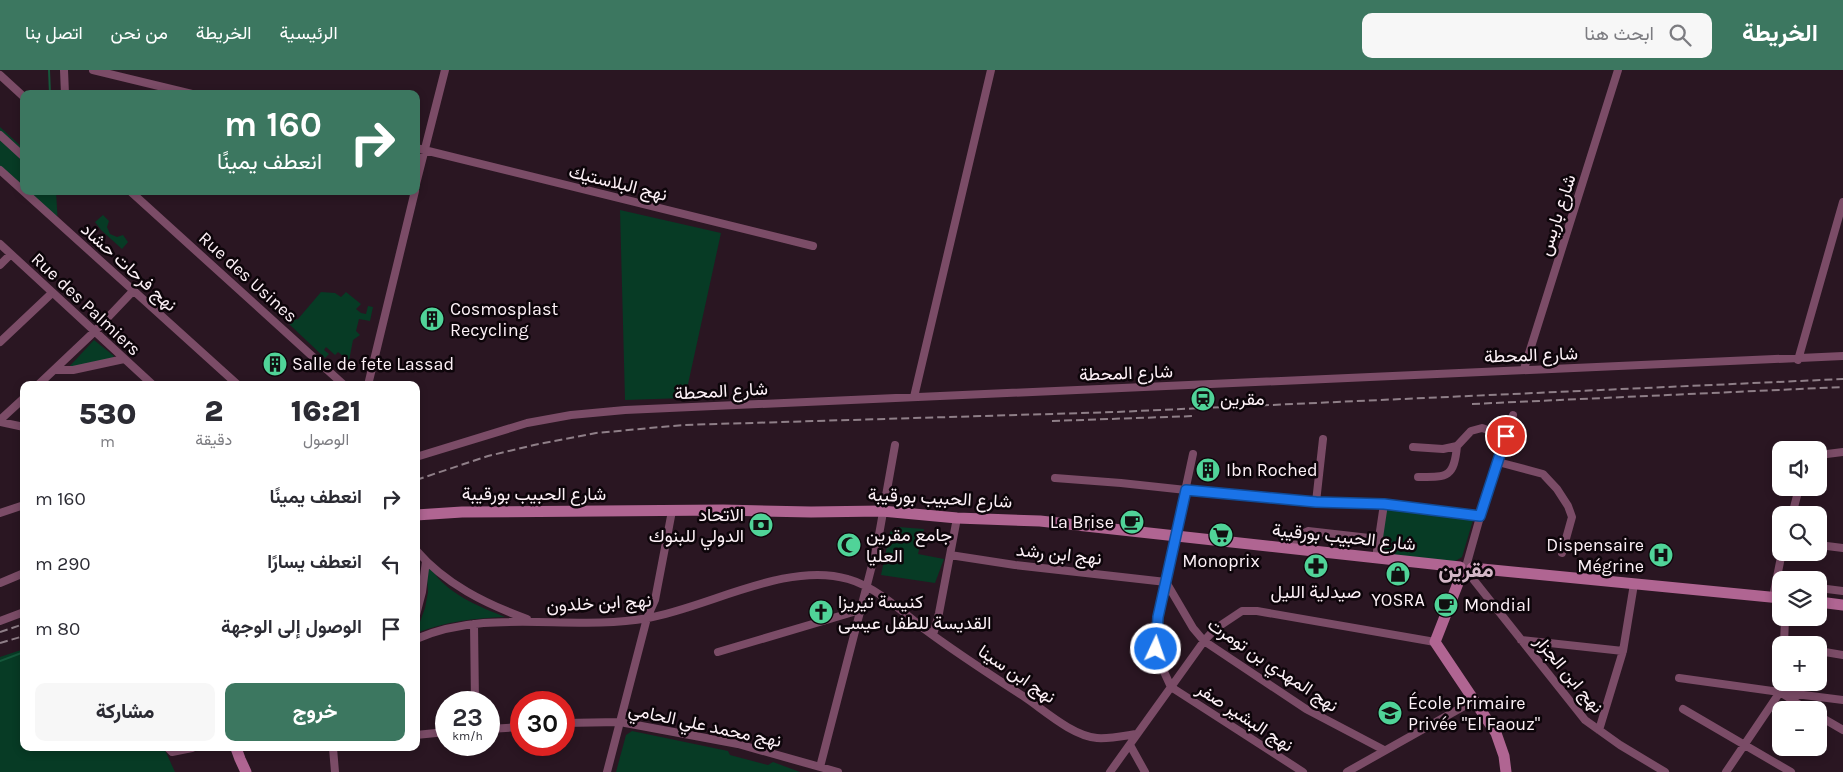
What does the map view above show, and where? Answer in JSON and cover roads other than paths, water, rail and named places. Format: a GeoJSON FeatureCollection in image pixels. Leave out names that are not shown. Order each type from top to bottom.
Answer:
{"type":"FeatureCollection","features":[{"type":"Feature","properties":{"kind":"street"},"geometry":{"type":"LineString","coordinates":[[64,70],[65,90]]}},
{"type":"Feature","properties":{"kind":"street"},"geometry":{"type":"LineString","coordinates":[[93,70],[176,90]]}},
{"type":"Feature","properties":{"kind":"street"},"geometry":{"type":"LineString","coordinates":[[420,149],[445,70]]}},
{"type":"Feature","properties":{"kind":"street"},"geometry":{"type":"LineString","coordinates":[[914,397],[991,70]]}},
{"type":"Feature","properties":{"kind":"street","name":"شارع باريس"},"geometry":{"type":"LineString","coordinates":[[1524,369],[1618,70]]}},
{"type":"Feature","properties":{"kind":"street"},"geometry":{"type":"LineString","coordinates":[[0,75],[20,93]]}},
{"type":"Feature","properties":{"kind":"street"},"geometry":{"type":"LineString","coordinates":[[0,135],[20,153]]}},
{"type":"Feature","properties":{"kind":"street","name":"نهج البلاستيك"},"geometry":{"type":"LineString","coordinates":[[420,149],[813,246]]}},
{"type":"Feature","properties":{"kind":"street","name":"نهج فرحات حشاد"},"geometry":{"type":"LineString","coordinates":[[0,170],[20,188]]}},
{"type":"Feature","properties":{"kind":"street","name":"نهج فرحات حشاد"},"geometry":{"type":"LineString","coordinates":[[27,195],[234,381]]}},
{"type":"Feature","properties":{"kind":"street","name":"Rue des Usines"},"geometry":{"type":"LineString","coordinates":[[134,195],[340,381]]}},
{"type":"Feature","properties":{"kind":"street"},"geometry":{"type":"LineString","coordinates":[[369,381],[413,195]]}},
{"type":"Feature","properties":{"kind":"street"},"geometry":{"type":"LineString","coordinates":[[1798,360],[1843,202]]}},
{"type":"Feature","properties":{"kind":"street","name":"Rue des Palmiers"},"geometry":{"type":"LineString","coordinates":[[0,244],[149,381]]}},
{"type":"Feature","properties":{"kind":"street"},"geometry":{"type":"LineString","coordinates":[[0,265],[11,254]]}},
{"type":"Feature","properties":{"kind":"street"},"geometry":{"type":"LineString","coordinates":[[43,381],[95,332],[133,291]]}},
{"type":"Feature","properties":{"kind":"street"},"geometry":{"type":"LineString","coordinates":[[0,342],[52,293]]}},
{"type":"Feature","properties":{"kind":"street","name":"شارع المحطة"},"geometry":{"type":"LineString","coordinates":[[420,456],[503,429],[550,418],[625,410],[1524,369],[1570,369],[1798,360],[1843,356]]}},
{"type":"Feature","properties":{"kind":"street"},"geometry":{"type":"LineString","coordinates":[[55,370],[74,370],[124,359]]}},
{"type":"Feature","properties":{"kind":"street"},"geometry":{"type":"LineString","coordinates":[[0,421],[20,402]]}},
{"type":"Feature","properties":{"kind":"street"},"geometry":{"type":"LineString","coordinates":[[1435,642],[1466,569],[1480,516],[1513,415]]}},
{"type":"Feature","properties":{"kind":"street"},"geometry":{"type":"LineString","coordinates":[[0,421],[20,425]]}},
{"type":"Feature","properties":{"kind":"street"},"geometry":{"type":"LineString","coordinates":[[1413,447],[1443,449],[1457,446],[1471,431],[1482,428],[1506,436]]}},
{"type":"Feature","properties":{"kind":"street"},"geometry":{"type":"LineString","coordinates":[[1316,502],[1323,440]]}},
{"type":"Feature","properties":{"kind":"street"},"geometry":{"type":"LineString","coordinates":[[824,769],[860,610],[877,546],[894,445]]}},
{"type":"Feature","properties":{"kind":"street"},"geometry":{"type":"LineString","coordinates":[[1418,476],[1439,477],[1448,474],[1454,467],[1457,446]]}},
{"type":"Feature","properties":{"kind":"street"},"geometry":{"type":"LineString","coordinates":[[1827,454],[1843,452]]}},
{"type":"Feature","properties":{"kind":"street"},"geometry":{"type":"LineString","coordinates":[[1171,687],[1156,649],[1157,624],[1193,454]]}},
{"type":"Feature","properties":{"kind":"street"},"geometry":{"type":"LineString","coordinates":[[1498,462],[1543,474],[1557,489],[1572,516],[1562,553]]}},
{"type":"Feature","properties":{"kind":"street"},"geometry":{"type":"LineString","coordinates":[[1055,478],[1316,502],[1384,504],[1480,516]]}},
{"type":"Feature","properties":{"kind":"street"},"geometry":{"type":"LineString","coordinates":[[1376,558],[1384,504]]}},
{"type":"Feature","properties":{"kind":"street"},"geometry":{"type":"LineString","coordinates":[[0,513],[20,506]]}},
{"type":"Feature","properties":{"kind":"street"},"geometry":{"type":"LineString","coordinates":[[608,772],[648,618],[655,600],[672,511]]}},
{"type":"Feature","properties":{"kind":"street","name":"شارع الحبيب بورقيبة"},"geometry":{"type":"LineString","coordinates":[[420,515],[462,512],[882,511],[957,518],[1040,521],[1466,569],[1772,598]]}},
{"type":"Feature","properties":{"kind":"street"},"geometry":{"type":"LineString","coordinates":[[933,635],[957,518]]}},
{"type":"Feature","properties":{"kind":"street"},"geometry":{"type":"LineString","coordinates":[[1292,549],[1298,536],[1308,531],[1378,539]]}},
{"type":"Feature","properties":{"kind":"street"},"geometry":{"type":"LineString","coordinates":[[1827,546],[1843,548]]}},
{"type":"Feature","properties":{"kind":"street"},"geometry":{"type":"LineString","coordinates":[[420,554],[426,561],[478,598],[531,621]]}},
{"type":"Feature","properties":{"kind":"street","name":"نهج ابن رشد"},"geometry":{"type":"LineString","coordinates":[[950,555],[1024,566],[1166,582]]}},
{"type":"Feature","properties":{"kind":"street"},"geometry":{"type":"LineString","coordinates":[[420,600],[426,561]]}},
{"type":"Feature","properties":{"kind":"street","name":"نهج ابن الجزار"},"geometry":{"type":"LineString","coordinates":[[1466,569],[1585,720],[1665,772]]}},
{"type":"Feature","properties":{"kind":"street"},"geometry":{"type":"LineString","coordinates":[[0,582],[20,574]]}},
{"type":"Feature","properties":{"kind":"street","name":"نهج ابن خلدون"},"geometry":{"type":"LineString","coordinates":[[420,637],[432,632],[474,624],[531,621],[579,622],[648,618],[781,579],[808,575],[828,575],[849,579],[867,587]]}},
{"type":"Feature","properties":{"kind":"street","name":"نهج المهدي بن تومرت"},"geometry":{"type":"LineString","coordinates":[[1166,582],[1189,623],[1204,641],[1306,709],[1384,750]]}},
{"type":"Feature","properties":{"kind":"street"},"geometry":{"type":"LineString","coordinates":[[1599,730],[1622,651],[1634,584]]}},
{"type":"Feature","properties":{"kind":"street","name":"نهج ابن سينا"},"geometry":{"type":"LineString","coordinates":[[867,587],[933,635],[1066,726],[1096,738],[1136,734]]}},
{"type":"Feature","properties":{"kind":"street"},"geometry":{"type":"LineString","coordinates":[[1827,589],[1843,591]]}},
{"type":"Feature","properties":{"kind":"street"},"geometry":{"type":"LineString","coordinates":[[1827,603],[1843,605]]}},
{"type":"Feature","properties":{"kind":"street"},"geometry":{"type":"LineString","coordinates":[[718,652],[860,610]]}},
{"type":"Feature","properties":{"kind":"street"},"geometry":{"type":"LineString","coordinates":[[1110,772],[1204,641],[1215,629],[1242,611],[1257,611],[1435,642],[1496,732],[1504,756],[1506,772]]}},
{"type":"Feature","properties":{"kind":"street"},"geometry":{"type":"LineString","coordinates":[[0,621],[20,614]]}},
{"type":"Feature","properties":{"kind":"street"},"geometry":{"type":"LineString","coordinates":[[474,624],[475,691]]}},
{"type":"Feature","properties":{"kind":"street"},"geometry":{"type":"LineString","coordinates":[[1521,640],[1622,651]]}},
{"type":"Feature","properties":{"kind":"street"},"geometry":{"type":"LineString","coordinates":[[1827,653],[1843,655]]}},
{"type":"Feature","properties":{"kind":"street"},"geometry":{"type":"LineString","coordinates":[[1679,678],[1843,700]]}},
{"type":"Feature","properties":{"kind":"street","name":"نهج البشير صفر"},"geometry":{"type":"LineString","coordinates":[[1171,687],[1303,772]]}},
{"type":"Feature","properties":{"kind":"street"},"geometry":{"type":"LineString","coordinates":[[1780,692],[1794,701]]}},
{"type":"Feature","properties":{"kind":"street"},"geometry":{"type":"LineString","coordinates":[[1726,772],[1780,692]]}},
{"type":"Feature","properties":{"kind":"street"},"geometry":{"type":"LineString","coordinates":[[1347,772],[1475,700]]}},
{"type":"Feature","properties":{"kind":"street"},"geometry":{"type":"LineString","coordinates":[[1683,709],[1792,772]]}},
{"type":"Feature","properties":{"kind":"street"},"geometry":{"type":"LineString","coordinates":[[1827,721],[1843,730]]}},
{"type":"Feature","properties":{"kind":"street","name":"نهج محمد علي الحامي"},"geometry":{"type":"LineString","coordinates":[[575,723],[620,722],[738,744],[838,772]]}},
{"type":"Feature","properties":{"kind":"street"},"geometry":{"type":"LineString","coordinates":[[420,735],[435,733]]}},
{"type":"Feature","properties":{"kind":"street"},"geometry":{"type":"LineString","coordinates":[[1130,745],[1146,772]]}},
{"type":"Feature","properties":{"kind":"street"},"geometry":{"type":"LineString","coordinates":[[237,751],[246,772]]}},
{"type":"Feature","properties":{"kind":"street"},"geometry":{"type":"LineString","coordinates":[[333,751],[335,772]]}},
{"type":"Feature","properties":{"kind":"waterway"},"geometry":{"type":"LineString","coordinates":[[49,70],[50,90]]}},
{"type":"Feature","properties":{"kind":"waterway"},"geometry":{"type":"LineString","coordinates":[[0,661],[20,654]]}},
{"type":"Feature","properties":{"kind":"railway"},"geometry":{"type":"LineString","coordinates":[[420,479],[488,456],[534,445],[596,433],[683,425],[1116,412],[1843,379]]}},
{"type":"Feature","properties":{"kind":"railway"},"geometry":{"type":"LineString","coordinates":[[1472,404],[1843,387]]}},
{"type":"Feature","properties":{"kind":"railway"},"geometry":{"type":"LineString","coordinates":[[1052,421],[1195,416]]}},
{"type":"Feature","properties":{"kind":"railway"},"geometry":{"type":"LineString","coordinates":[[0,632],[20,625]]}},
{"type":"Feature","properties":{"kind":"railway"},"geometry":{"type":"LineString","coordinates":[[0,643],[20,637]]}},
{"type":"Feature","properties":{"kind":"place","name":"Cosmosplast Recycling"},"geometry":{"type":"Point","coordinates":[432,319]}},
{"type":"Feature","properties":{"kind":"place","name":"Salle de fete Lassad"},"geometry":{"type":"Point","coordinates":[275,364]}},
{"type":"Feature","properties":{"kind":"place","name":"مقرين"},"geometry":{"type":"Point","coordinates":[1203,399]}},
{"type":"Feature","properties":{"kind":"place","name":"Ibn Roched"},"geometry":{"type":"Point","coordinates":[1208,470]}},
{"type":"Feature","properties":{"kind":"place","name":"La Brise"},"geometry":{"type":"Point","coordinates":[1132,522]}},
{"type":"Feature","properties":{"kind":"place","name":"الاتحاد الدولي للبنوك"},"geometry":{"type":"Point","coordinates":[761,525]}},
{"type":"Feature","properties":{"kind":"place","name":"Monoprix"},"geometry":{"type":"Point","coordinates":[1221,535]}},
{"type":"Feature","properties":{"kind":"place","name":"جامع مقرين العليا"},"geometry":{"type":"Point","coordinates":[849,545]}},
{"type":"Feature","properties":{"kind":"place","name":"Dispensaire Mégrine"},"geometry":{"type":"Point","coordinates":[1661,555]}},
{"type":"Feature","properties":{"kind":"place","name":"صيدلية الليل"},"geometry":{"type":"Point","coordinates":[1316,566]}},
{"type":"Feature","properties":{"kind":"place","name":"YOSRA"},"geometry":{"type":"Point","coordinates":[1398,574]}},
{"type":"Feature","properties":{"kind":"place","name":"Mondial"},"geometry":{"type":"Point","coordinates":[1446,605]}},
{"type":"Feature","properties":{"kind":"place","name":"كنيسة تيريزا القديسة للطفل عيسى"},"geometry":{"type":"Point","coordinates":[821,612]}},
{"type":"Feature","properties":{"kind":"place","name":"École Primaire Privée \"El Faouz\""},"geometry":{"type":"Point","coordinates":[1390,713]}},
{"type":"Feature","properties":{"kind":"district","name":"مقرين"},"geometry":{"type":"Point","coordinates":[1466,569]}}]}
